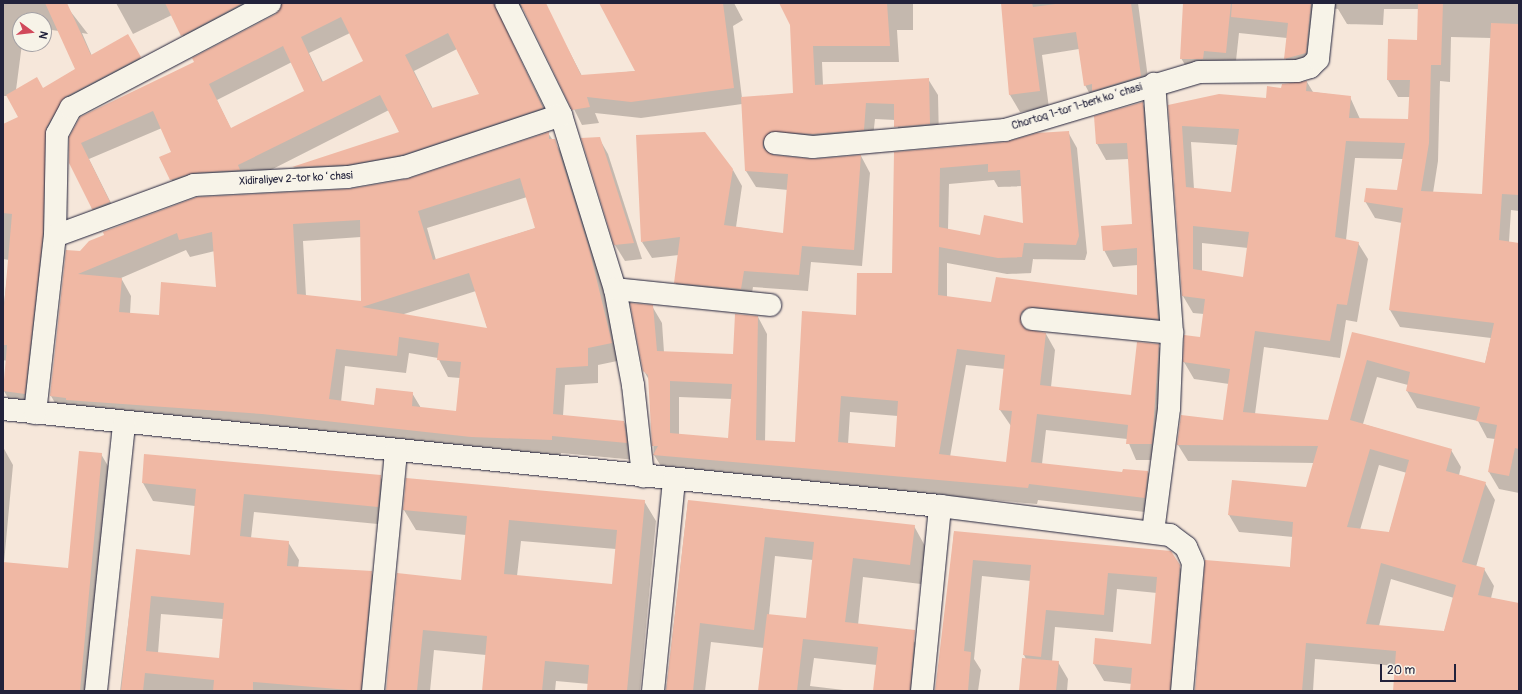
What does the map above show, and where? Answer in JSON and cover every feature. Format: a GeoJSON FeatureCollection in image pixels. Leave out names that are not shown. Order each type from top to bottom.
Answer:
{"type":"FeatureCollection","features":[{"type":"Feature","properties":{"kind":"street"},"geometry":{"type":"LineString","coordinates":[[35,413],[56,236],[57,134],[71,108],[270,3]]}},
{"type":"Feature","properties":{"kind":"street"},"geometry":{"type":"LineString","coordinates":[[506,3],[561,115],[615,289],[633,385],[643,476]]}},
{"type":"Feature","properties":{"kind":"street","name":"Chortoq 1-tor 1-berk koʻchasi"},"geometry":{"type":"LineString","coordinates":[[775,143],[813,147],[1005,130],[1154,84],[1199,72],[1297,71],[1310,67],[1318,59],[1321,45],[1324,3]]}},
{"type":"Feature","properties":{"kind":"street"},"geometry":{"type":"LineString","coordinates":[[1153,532],[1169,408],[1172,333],[1154,84]]}},
{"type":"Feature","properties":{"kind":"street","name":"Xidiraliyev 2-tor koʻchasi"},"geometry":{"type":"LineString","coordinates":[[56,236],[194,185],[348,177],[405,167],[561,115]]}},
{"type":"Feature","properties":{"kind":"street"},"geometry":{"type":"LineString","coordinates":[[615,289],[770,305]]}},
{"type":"Feature","properties":{"kind":"street"},"geometry":{"type":"LineString","coordinates":[[1032,319],[1172,333]]}},
{"type":"Feature","properties":{"kind":"street"},"geometry":{"type":"LineString","coordinates":[[3,409],[124,424],[940,506],[1170,534],[1186,547],[1193,563],[1182,691]]}},
{"type":"Feature","properties":{"kind":"street"},"geometry":{"type":"LineString","coordinates":[[96,691],[124,424]]}},
{"type":"Feature","properties":{"kind":"street"},"geometry":{"type":"LineString","coordinates":[[373,691],[396,451]]}},
{"type":"Feature","properties":{"kind":"street"},"geometry":{"type":"LineString","coordinates":[[653,691],[674,479]]}},
{"type":"Feature","properties":{"kind":"street"},"geometry":{"type":"LineString","coordinates":[[922,691],[940,506]]}},
{"type":"Feature","properties":{"kind":"building"},"geometry":{"type":"Polygon","coordinates":[[[45,3],[67,3],[91,55],[128,34],[141,57],[65,97],[46,128],[43,235],[25,394],[3,391],[7,345],[3,345],[3,318],[12,214],[3,213],[3,124],[18,117],[6,95],[37,77],[43,88],[75,69],[52,18],[52,12],[49,12],[45,3]]]}},
{"type":"Feature","properties":{"kind":"building"},"geometry":{"type":"Polygon","coordinates":[[[165,3],[243,3],[181,36],[165,3]]]}},
{"type":"Feature","properties":{"kind":"building"},"geometry":{"type":"Polygon","coordinates":[[[282,3],[494,3],[543,108],[402,155],[347,165],[292,167],[399,132],[380,95],[238,165],[240,170],[193,173],[170,180],[159,157],[171,152],[153,111],[81,143],[110,202],[92,209],[69,163],[69,137],[80,117],[194,62],[192,58],[276,14],[282,3]],[[341,17],[301,37],[322,82],[363,61],[341,17]],[[448,33],[405,55],[432,108],[479,94],[448,33]],[[283,46],[209,84],[231,128],[304,91],[283,46]]]}},
{"type":"Feature","properties":{"kind":"building"},"geometry":{"type":"Polygon","coordinates":[[[520,3],[546,3],[581,75],[635,71],[599,3],[723,3],[734,88],[631,102],[587,97],[590,107],[572,110],[520,3]]]}},
{"type":"Feature","properties":{"kind":"building"},"geometry":{"type":"Polygon","coordinates":[[[779,3],[887,3],[890,46],[813,46],[815,85],[929,78],[930,124],[894,127],[894,104],[866,103],[864,130],[813,134],[770,132],[763,141],[763,148],[773,155],[814,159],[861,155],[854,250],[802,246],[799,275],[744,271],[741,289],[674,283],[680,237],[641,242],[636,135],[705,132],[733,169],[724,225],[783,233],[788,174],[745,171],[741,97],[793,93],[790,25],[779,3]]]}},
{"type":"Feature","properties":{"kind":"building"},"geometry":{"type":"Polygon","coordinates":[[[1001,3],[1032,3],[1033,7],[1063,3],[1131,3],[1141,76],[1092,91],[1092,84],[1084,86],[1076,32],[1033,38],[1040,91],[1009,95],[1001,3]]]}},
{"type":"Feature","properties":{"kind":"building"},"geometry":{"type":"Polygon","coordinates":[[[1183,3],[1231,3],[1226,53],[1204,51],[1203,59],[1180,59],[1183,3]]]}},
{"type":"Feature","properties":{"kind":"building"},"geometry":{"type":"Polygon","coordinates":[[[1232,3],[1311,3],[1306,53],[1284,59],[1288,23],[1231,17],[1232,3]]]}},
{"type":"Feature","properties":{"kind":"building"},"geometry":{"type":"Polygon","coordinates":[[[1418,3],[1443,3],[1441,65],[1431,65],[1429,143],[1421,191],[1482,194],[1491,23],[1519,24],[1519,195],[1502,194],[1499,240],[1519,243],[1519,449],[1515,448],[1509,476],[1488,472],[1497,425],[1476,421],[1480,407],[1406,391],[1410,372],[1367,360],[1350,420],[1452,449],[1446,471],[1486,482],[1462,562],[1485,568],[1478,595],[1519,603],[1519,691],[1393,691],[1396,651],[1306,643],[1302,691],[1195,691],[1205,560],[1290,567],[1293,522],[1228,515],[1232,480],[1306,487],[1318,446],[1177,445],[1181,415],[1223,420],[1230,369],[1183,362],[1184,335],[1200,337],[1205,299],[1182,296],[1168,105],[1219,94],[1266,98],[1267,86],[1281,88],[1282,84],[1307,81],[1306,91],[1351,96],[1349,118],[1408,119],[1410,80],[1387,80],[1388,39],[1417,40],[1418,3]],[[1182,126],[1186,187],[1231,192],[1239,129],[1182,126]],[[1346,141],[1335,237],[1359,242],[1347,305],[1337,304],[1330,341],[1255,331],[1243,412],[1328,420],[1352,332],[1485,363],[1494,323],[1389,310],[1403,208],[1364,202],[1366,188],[1397,190],[1405,143],[1346,141]],[[1193,226],[1193,269],[1243,277],[1249,232],[1193,226]],[[1370,449],[1347,527],[1389,532],[1409,460],[1370,449]],[[1381,563],[1366,624],[1444,631],[1456,585],[1381,563]]]}},
{"type":"Feature","properties":{"kind":"building"},"geometry":{"type":"Polygon","coordinates":[[[1143,102],[1158,319],[1033,307],[1022,311],[1020,318],[1025,329],[1046,333],[1040,385],[1131,395],[1137,342],[1159,344],[1152,444],[1126,444],[1128,425],[1037,414],[1031,462],[1122,472],[1123,469],[1148,471],[1145,498],[1029,484],[1028,488],[653,455],[658,446],[652,446],[648,375],[643,371],[630,303],[653,305],[657,351],[733,354],[735,314],[758,316],[756,440],[795,442],[802,311],[856,315],[857,273],[892,273],[894,152],[1006,142],[1037,133],[1069,131],[1079,236],[1076,245],[1024,243],[1022,257],[998,258],[939,247],[938,295],[991,302],[996,277],[1137,295],[1137,248],[1103,251],[1101,226],[1132,224],[1127,143],[1096,144],[1094,116],[1143,102]],[[988,164],[940,168],[939,227],[980,235],[984,215],[1023,223],[1020,170],[988,172],[988,164]],[[957,349],[939,454],[1006,462],[1012,411],[999,410],[1005,355],[957,349]],[[670,381],[670,433],[728,438],[732,384],[670,381]],[[841,396],[838,442],[895,447],[898,401],[841,396]]]}},
{"type":"Feature","properties":{"kind":"building"},"geometry":{"type":"Polygon","coordinates":[[[549,132],[549,139],[555,139],[589,248],[612,343],[588,348],[588,366],[556,368],[553,414],[624,421],[627,443],[552,436],[552,440],[471,437],[262,414],[66,400],[66,398],[50,396],[66,250],[80,251],[89,241],[104,235],[103,232],[197,197],[349,189],[407,179],[549,132]],[[520,178],[418,211],[433,260],[535,228],[520,178]],[[360,220],[293,224],[297,294],[361,301],[360,220]],[[212,232],[179,240],[177,233],[78,274],[122,278],[119,312],[159,315],[161,282],[216,287],[212,232]],[[469,273],[362,307],[487,328],[469,273]],[[399,337],[397,356],[336,349],[329,399],[374,405],[376,388],[413,392],[412,406],[456,411],[461,362],[437,360],[439,343],[399,337]]]}},
{"type":"Feature","properties":{"kind":"building"},"geometry":{"type":"Polygon","coordinates":[[[600,137],[634,243],[614,245],[581,138],[600,137]]]}},
{"type":"Feature","properties":{"kind":"building"},"geometry":{"type":"Polygon","coordinates":[[[79,451],[102,453],[80,691],[3,691],[3,562],[68,568],[79,451]]]}},
{"type":"Feature","properties":{"kind":"building"},"geometry":{"type":"Polygon","coordinates":[[[144,454],[381,475],[378,507],[244,494],[240,536],[289,541],[287,566],[372,571],[361,691],[253,682],[253,691],[213,691],[214,680],[145,673],[143,691],[121,691],[136,549],[190,555],[196,489],[142,483],[144,454]],[[151,596],[146,651],[219,658],[224,603],[151,596]]]}},
{"type":"Feature","properties":{"kind":"building"},"geometry":{"type":"Polygon","coordinates":[[[406,478],[645,500],[627,691],[587,691],[589,665],[545,661],[542,691],[482,691],[487,636],[423,630],[417,691],[386,691],[397,573],[461,580],[467,516],[403,510],[406,478]],[[509,520],[504,574],[612,584],[617,530],[509,520]]]}},
{"type":"Feature","properties":{"kind":"building"},"geometry":{"type":"Polygon","coordinates":[[[688,500],[915,525],[910,565],[853,558],[845,622],[915,630],[910,691],[873,691],[878,647],[803,639],[797,691],[758,691],[767,614],[806,618],[814,542],[765,537],[754,630],[700,623],[693,691],[666,691],[688,500]]]}},
{"type":"Feature","properties":{"kind":"building"},"geometry":{"type":"Polygon","coordinates":[[[954,531],[1171,551],[1180,565],[1170,691],[1130,691],[1132,668],[1093,664],[1095,638],[1151,644],[1157,577],[1108,573],[1104,615],[1046,610],[1041,657],[1023,655],[1031,565],[973,560],[964,651],[971,652],[968,691],[935,691],[954,531]]]}},
{"type":"Feature","properties":{"kind":"building"},"geometry":{"type":"Polygon","coordinates":[[[1022,658],[1059,661],[1056,691],[1019,691],[1022,658]]]}}]}
